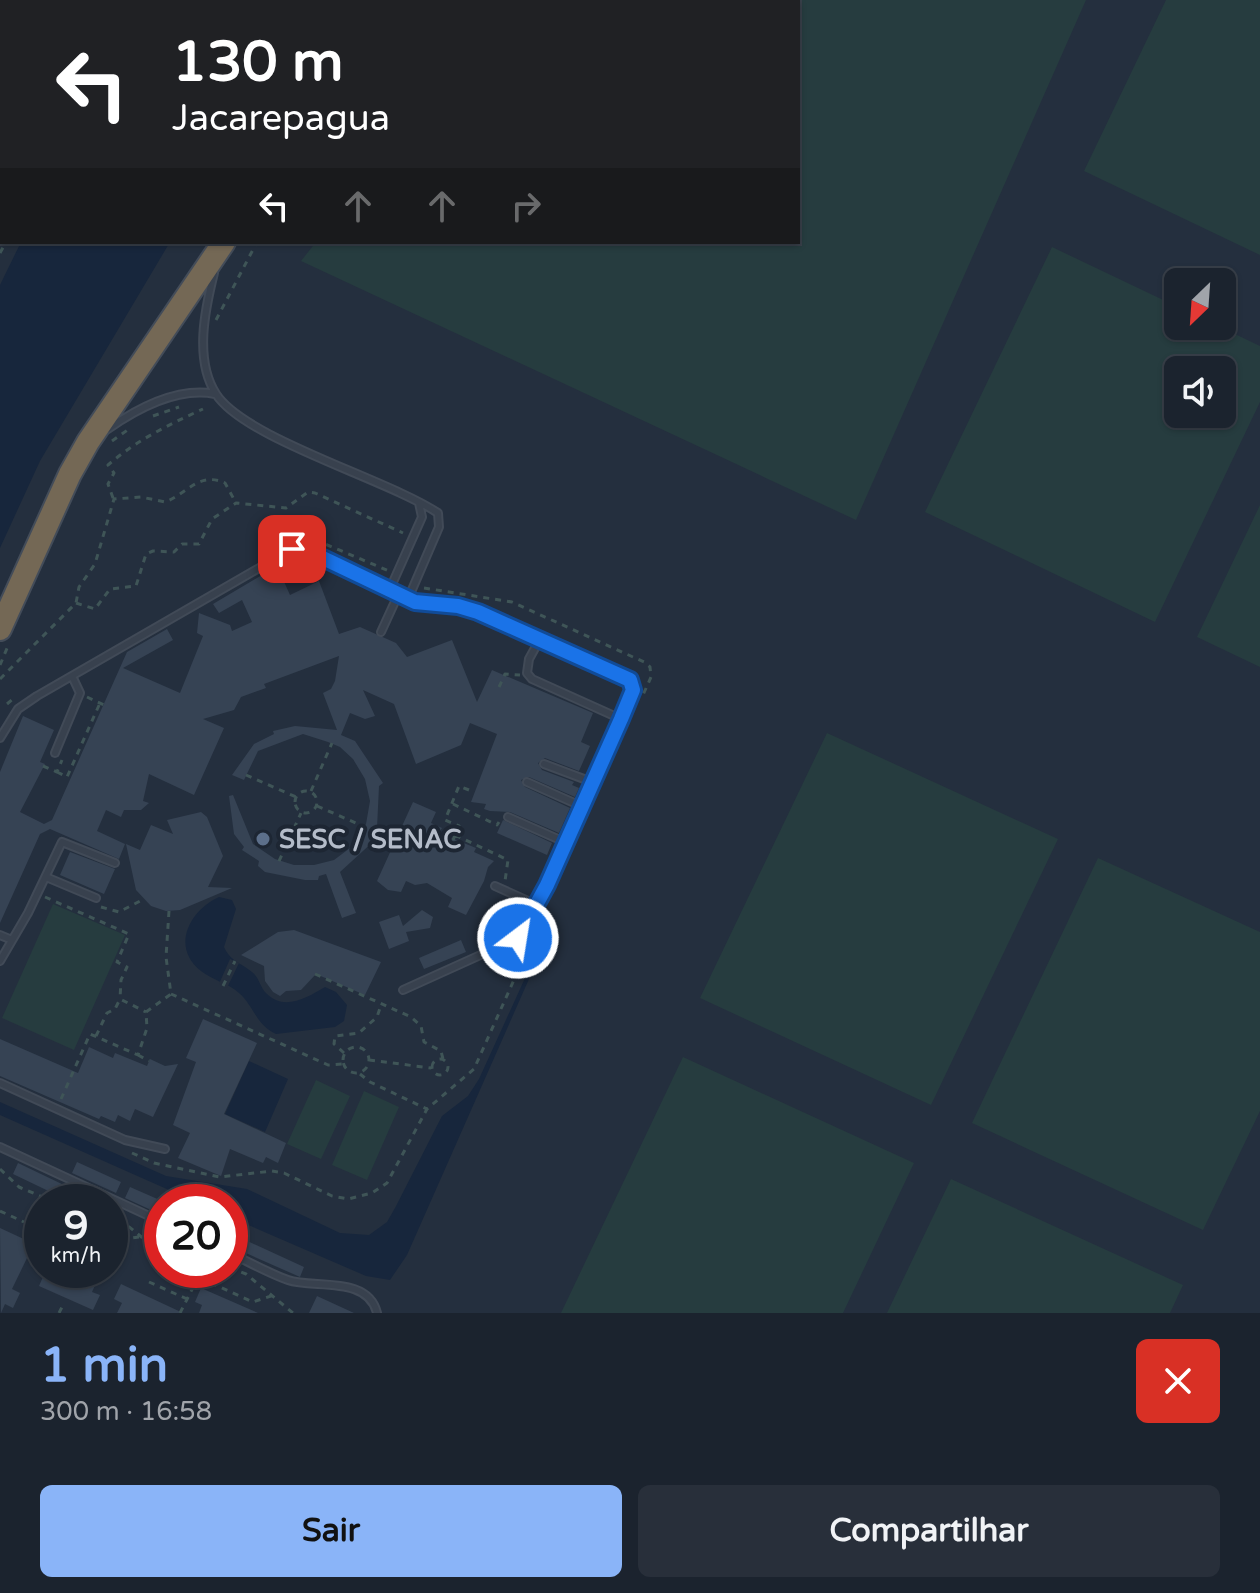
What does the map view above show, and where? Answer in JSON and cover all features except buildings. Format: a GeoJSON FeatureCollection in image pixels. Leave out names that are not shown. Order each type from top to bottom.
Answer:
{"type":"FeatureCollection","features":[{"type":"Feature","properties":{"kind":"highway"},"geometry":{"type":"LineString","coordinates":[[6,633],[70,474],[98,443],[222,246]]}},
{"type":"Feature","properties":{"kind":"lane"},"geometry":{"type":"LineString","coordinates":[[222,246],[207,300],[203,338],[215,394],[235,414],[256,426],[438,513],[440,518],[408,599]]}},
{"type":"Feature","properties":{"kind":"lane"},"geometry":{"type":"LineString","coordinates":[[98,443],[128,415],[193,393],[215,394]]}},
{"type":"Feature","properties":{"kind":"lane"},"geometry":{"type":"LineString","coordinates":[[389,591],[422,514],[419,503]]}},
{"type":"Feature","properties":{"kind":"lane"},"geometry":{"type":"LineString","coordinates":[[0,738],[18,709],[284,554],[304,549],[408,599],[425,604],[458,606],[624,675],[633,690],[567,843],[518,938],[403,990]]}},
{"type":"Feature","properties":{"kind":"lane"},"geometry":{"type":"LineString","coordinates":[[381,632],[398,595]]}},
{"type":"Feature","properties":{"kind":"lane"},"geometry":{"type":"LineString","coordinates":[[540,639],[529,659],[527,673],[532,679],[621,719]]}},
{"type":"Feature","properties":{"kind":"lane"},"geometry":{"type":"LineString","coordinates":[[55,753],[80,693],[72,676]]}},
{"type":"Feature","properties":{"kind":"lane"},"geometry":{"type":"LineString","coordinates":[[544,764],[592,782]]}},
{"type":"Feature","properties":{"kind":"lane"},"geometry":{"type":"LineString","coordinates":[[527,782],[581,806]]}},
{"type":"Feature","properties":{"kind":"lane"},"geometry":{"type":"LineString","coordinates":[[508,817],[567,843]]}},
{"type":"Feature","properties":{"kind":"lane"},"geometry":{"type":"LineString","coordinates":[[0,961],[65,842],[115,863]]}},
{"type":"Feature","properties":{"kind":"lane"},"geometry":{"type":"LineString","coordinates":[[46,877],[96,898]]}},
{"type":"Feature","properties":{"kind":"lane"},"geometry":{"type":"LineString","coordinates":[[498,887],[537,905]]}},
{"type":"Feature","properties":{"kind":"lane"},"geometry":{"type":"LineString","coordinates":[[0,935],[12,940]]}},
{"type":"Feature","properties":{"kind":"lane"},"geometry":{"type":"LineString","coordinates":[[0,1083],[125,1140],[165,1149]]}},
{"type":"Feature","properties":{"kind":"lane"},"geometry":{"type":"LineString","coordinates":[[0,1147],[144,1214]]}},
{"type":"Feature","properties":{"kind":"lane"},"geometry":{"type":"LineString","coordinates":[[248,1262],[286,1280],[343,1286],[366,1297],[377,1313]]}},
{"type":"Feature","properties":{"kind":"path"},"geometry":{"type":"LineString","coordinates":[[214,326],[225,297],[256,244]]}},
{"type":"Feature","properties":{"kind":"path"},"geometry":{"type":"LineString","coordinates":[[142,420],[178,408],[193,393]]}},
{"type":"Feature","properties":{"kind":"path"},"geometry":{"type":"LineString","coordinates":[[0,679],[76,603],[79,587],[95,564],[114,499],[108,484],[114,473],[108,465],[159,429],[203,409]]}},
{"type":"Feature","properties":{"kind":"path"},"geometry":{"type":"LineString","coordinates":[[98,443],[131,428]]}},
{"type":"Feature","properties":{"kind":"path"},"geometry":{"type":"LineString","coordinates":[[114,499],[141,497],[165,502],[195,482],[215,479],[225,483],[236,503]]}},
{"type":"Feature","properties":{"kind":"path"},"geometry":{"type":"LineString","coordinates":[[76,603],[95,609],[110,589],[136,586],[146,554],[153,551],[174,552],[182,544],[199,544],[212,519],[236,503],[286,508],[308,492],[315,493],[413,538]]}},
{"type":"Feature","properties":{"kind":"path"},"geometry":{"type":"LineString","coordinates":[[415,583],[439,592],[512,602],[644,662],[650,667],[651,677],[643,695],[633,690]]}},
{"type":"Feature","properties":{"kind":"path"},"geometry":{"type":"LineString","coordinates":[[0,665],[6,633]]}},
{"type":"Feature","properties":{"kind":"path"},"geometry":{"type":"LineString","coordinates":[[499,687],[505,674],[513,677],[527,673]]}},
{"type":"Feature","properties":{"kind":"path"},"geometry":{"type":"LineString","coordinates":[[57,772],[67,777],[102,704],[80,693]]}},
{"type":"Feature","properties":{"kind":"path"},"geometry":{"type":"LineString","coordinates":[[0,700],[7,704]]}},
{"type":"Feature","properties":{"kind":"path"},"geometry":{"type":"LineString","coordinates":[[310,791],[332,743]]}},
{"type":"Feature","properties":{"kind":"path"},"geometry":{"type":"LineString","coordinates":[[246,775],[296,797]]}},
{"type":"Feature","properties":{"kind":"path"},"geometry":{"type":"LineString","coordinates":[[474,792],[459,786],[445,820],[459,826],[454,837],[508,860],[508,875],[498,887]]}},
{"type":"Feature","properties":{"kind":"path"},"geometry":{"type":"LineString","coordinates":[[302,791],[310,791],[316,797],[316,806],[310,812],[302,812],[296,806],[296,797],[302,791]]}},
{"type":"Feature","properties":{"kind":"path"},"geometry":{"type":"LineString","coordinates":[[453,804],[497,825],[502,814],[508,817]]}},
{"type":"Feature","properties":{"kind":"path"},"geometry":{"type":"LineString","coordinates":[[316,806],[365,827]]}},
{"type":"Feature","properties":{"kind":"path"},"geometry":{"type":"LineString","coordinates":[[279,861],[302,812]]}},
{"type":"Feature","properties":{"kind":"path"},"geometry":{"type":"LineString","coordinates":[[38,894],[129,934],[117,962],[127,967],[121,980],[120,999],[115,1009],[107,1013],[96,1036]]}},
{"type":"Feature","properties":{"kind":"path"},"geometry":{"type":"LineString","coordinates":[[96,898],[104,901],[100,909],[119,912],[142,900]]}},
{"type":"Feature","properties":{"kind":"path"},"geometry":{"type":"LineString","coordinates":[[100,921],[105,911]]}},
{"type":"Feature","properties":{"kind":"path"},"geometry":{"type":"LineString","coordinates":[[169,911],[166,957],[171,994]]}},
{"type":"Feature","properties":{"kind":"path"},"geometry":{"type":"LineString","coordinates":[[128,1151],[154,1163],[220,1177],[272,1171],[284,1173],[332,1196],[348,1199],[372,1193],[387,1183],[427,1109],[474,1069],[539,925]]}},
{"type":"Feature","properties":{"kind":"path"},"geometry":{"type":"LineString","coordinates":[[223,986],[235,961]]}},
{"type":"Feature","properties":{"kind":"path"},"geometry":{"type":"LineString","coordinates":[[315,974],[418,1021],[424,1042],[443,1053],[448,1065],[445,1074],[436,1075],[431,1068],[369,1060]]}},
{"type":"Feature","properties":{"kind":"path"},"geometry":{"type":"LineString","coordinates":[[146,1012],[171,994]]}},
{"type":"Feature","properties":{"kind":"path"},"geometry":{"type":"LineString","coordinates":[[171,994],[328,1065],[343,1064]]}},
{"type":"Feature","properties":{"kind":"path"},"geometry":{"type":"LineString","coordinates":[[120,999],[146,1012]]}},
{"type":"Feature","properties":{"kind":"path"},"geometry":{"type":"LineString","coordinates":[[344,1053],[334,1044],[335,1036],[356,1035],[377,1017],[382,1004]]}},
{"type":"Feature","properties":{"kind":"path"},"geometry":{"type":"LineString","coordinates":[[138,1055],[147,1028],[146,1012]]}},
{"type":"Feature","properties":{"kind":"path"},"geometry":{"type":"LineString","coordinates":[[57,1109],[90,1034],[149,1061]]}},
{"type":"Feature","properties":{"kind":"path"},"geometry":{"type":"LineString","coordinates":[[356,1035],[357,1047]]}},
{"type":"Feature","properties":{"kind":"path"},"geometry":{"type":"LineString","coordinates":[[344,1053],[357,1047]]}},
{"type":"Feature","properties":{"kind":"path"},"geometry":{"type":"LineString","coordinates":[[357,1047],[365,1051],[369,1060]]}},
{"type":"Feature","properties":{"kind":"path"},"geometry":{"type":"LineString","coordinates":[[344,1053],[343,1064],[349,1071],[427,1109]]}},
{"type":"Feature","properties":{"kind":"path"},"geometry":{"type":"LineString","coordinates":[[431,1068],[434,1060],[443,1059]]}},
{"type":"Feature","properties":{"kind":"path"},"geometry":{"type":"LineString","coordinates":[[358,1073],[369,1060]]}},
{"type":"Feature","properties":{"kind":"path"},"geometry":{"type":"LineString","coordinates":[[1,1172],[24,1189]]}},
{"type":"Feature","properties":{"kind":"path"},"geometry":{"type":"LineString","coordinates":[[0,1211],[24,1222]]}},
{"type":"Feature","properties":{"kind":"path"},"geometry":{"type":"LineString","coordinates":[[128,1227],[144,1241]]}},
{"type":"Feature","properties":{"kind":"path"},"geometry":{"type":"LineString","coordinates":[[128,1240],[139,1237]]}},
{"type":"Feature","properties":{"kind":"path"},"geometry":{"type":"LineString","coordinates":[[248,1276],[293,1313]]}},
{"type":"Feature","properties":{"kind":"path"},"geometry":{"type":"LineString","coordinates":[[162,1288],[187,1299]]}},
{"type":"Feature","properties":{"kind":"path"},"geometry":{"type":"LineString","coordinates":[[180,1313],[194,1288]]}},
{"type":"Feature","properties":{"kind":"path"},"geometry":{"type":"LineString","coordinates":[[222,1288],[253,1302],[271,1296]]}},
{"type":"Feature","properties":{"kind":"path"},"geometry":{"type":"LineString","coordinates":[[59,1313],[62,1307]]}},
{"type":"Feature","properties":{"kind":"green space"},"geometry":{"type":"Polygon","coordinates":[[[800,0],[1086,0],[856,520],[301,261],[314,244],[800,244],[800,0]]]}},
{"type":"Feature","properties":{"kind":"green space"},"geometry":{"type":"Polygon","coordinates":[[[1166,0],[1260,0],[1260,255],[1084,171],[1166,0]]]}},
{"type":"Feature","properties":{"kind":"green space"},"geometry":{"type":"Polygon","coordinates":[[[1052,247],[1164,300],[1164,340],[1236,340],[1236,335],[1260,346],[1260,402],[1155,622],[925,512],[1052,247]]]}},
{"type":"Feature","properties":{"kind":"green space"},"geometry":{"type":"Polygon","coordinates":[[[1260,505],[1260,667],[1197,637],[1260,505]]]}},
{"type":"Feature","properties":{"kind":"green space"},"geometry":{"type":"Polygon","coordinates":[[[827,733],[1058,839],[931,1105],[700,998],[827,733]]]}},
{"type":"Feature","properties":{"kind":"green space"},"geometry":{"type":"Polygon","coordinates":[[[1098,858],[1260,932],[1260,1111],[1203,1230],[972,1123],[1098,858]]]}},
{"type":"Feature","properties":{"kind":"green space"},"geometry":{"type":"Polygon","coordinates":[[[53,904],[125,935],[74,1050],[2,1018],[53,904]]]}},
{"type":"Feature","properties":{"kind":"green space"},"geometry":{"type":"Polygon","coordinates":[[[683,1057],[914,1163],[843,1313],[561,1313],[683,1057]]]}},
{"type":"Feature","properties":{"kind":"green space"},"geometry":{"type":"Polygon","coordinates":[[[316,1080],[350,1096],[321,1159],[287,1144],[316,1080]]]}},
{"type":"Feature","properties":{"kind":"green space"},"geometry":{"type":"Polygon","coordinates":[[[364,1091],[399,1107],[367,1180],[332,1165],[364,1091]]]}},
{"type":"Feature","properties":{"kind":"green space"},"geometry":{"type":"Polygon","coordinates":[[[951,1179],[1183,1285],[1170,1313],[887,1313],[951,1179]]]}},
{"type":"Feature","properties":{"kind":"water"},"geometry":{"type":"Polygon","coordinates":[[[20,244],[169,244],[40,461],[0,548],[0,285],[20,244]]]}},
{"type":"Feature","properties":{"kind":"water"},"geometry":{"type":"Polygon","coordinates":[[[219,897],[232,900],[236,909],[224,947],[233,959],[254,974],[266,993],[273,999],[288,1002],[325,987],[336,992],[347,1005],[344,1021],[335,1027],[276,1034],[264,1026],[239,993],[201,971],[192,961],[185,940],[192,920],[219,897]]]}},
{"type":"Feature","properties":{"kind":"water"},"geometry":{"type":"Polygon","coordinates":[[[541,943],[544,945],[407,1255],[390,1280],[366,1276],[248,1225],[248,1189],[340,1233],[369,1235],[387,1222],[442,1116],[468,1096],[479,1079],[541,943]]]}},
{"type":"Feature","properties":{"kind":"water"},"geometry":{"type":"Polygon","coordinates":[[[249,1061],[288,1079],[265,1132],[225,1114],[249,1061]]]}},
{"type":"Feature","properties":{"kind":"water"},"geometry":{"type":"Polygon","coordinates":[[[0,1102],[166,1176],[216,1184],[155,1184],[0,1115],[0,1102]]]}},
{"type":"Feature","properties":{"kind":"pier"},"geometry":{"type":"Polygon","coordinates":[[[230,959],[239,963],[227,988],[219,984],[230,959]]]}},
{"type":"Feature","properties":{"kind":"place","name":"SESC / SENAC"},"geometry":{"type":"Point","coordinates":[263,839]}},
{"type":"Feature","properties":{"kind":"route"},"geometry":{"type":"LineString","coordinates":[[292,549],[304,549],[415,602],[458,606],[478,612],[630,680],[633,690],[621,719],[567,843],[518,938]]}}]}
